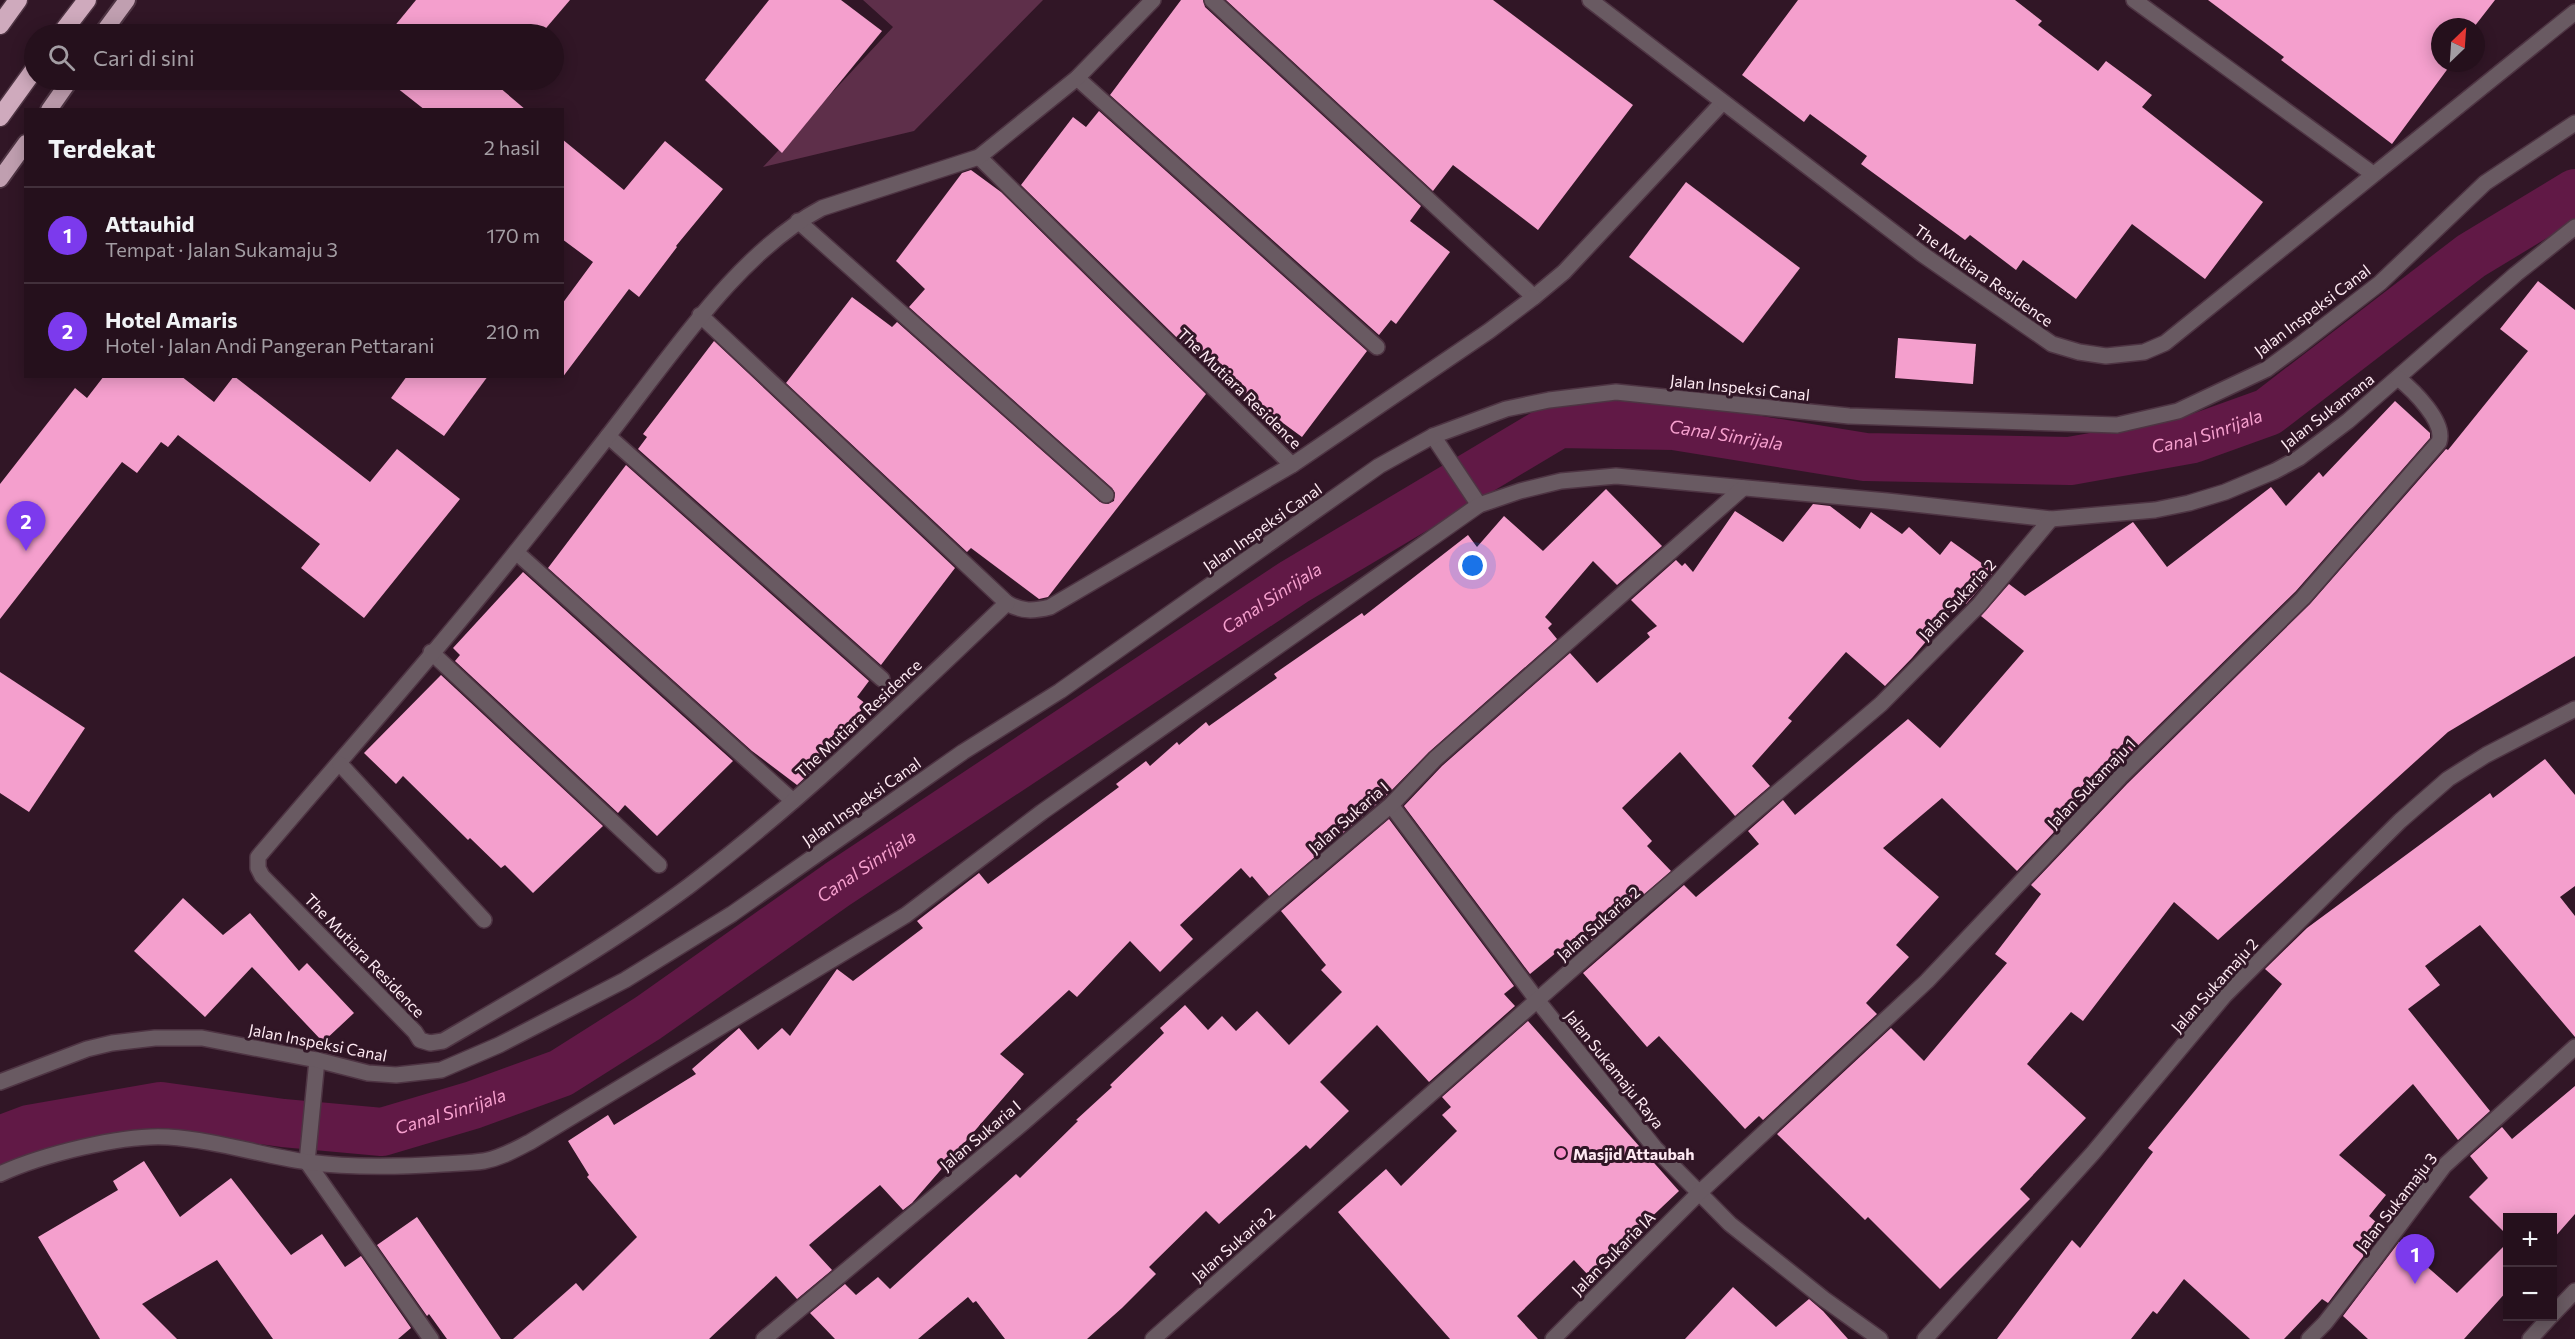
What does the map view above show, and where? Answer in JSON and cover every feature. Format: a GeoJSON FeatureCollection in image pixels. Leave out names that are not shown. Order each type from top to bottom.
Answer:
{"type":"FeatureCollection","features":[{"type":"Feature","properties":{"kind":"highway"},"geometry":{"type":"LineString","coordinates":[[0,25],[18,0]]}},
{"type":"Feature","properties":{"kind":"highway"},"geometry":{"type":"LineString","coordinates":[[69,24],[87,0]]}},
{"type":"Feature","properties":{"kind":"highway"},"geometry":{"type":"LineString","coordinates":[[109,24],[127,0]]}},
{"type":"Feature","properties":{"kind":"highway"},"geometry":{"type":"LineString","coordinates":[[0,117],[24,84]]}},
{"type":"Feature","properties":{"kind":"highway"},"geometry":{"type":"LineString","coordinates":[[50,108],[63,90]]}},
{"type":"Feature","properties":{"kind":"highway"},"geometry":{"type":"LineString","coordinates":[[0,179],[24,146]]}},
{"type":"Feature","properties":{"kind":"street","name":"The Mutiara Residence"},"geometry":{"type":"LineString","coordinates":[[1007,603],[841,761],[689,886],[595,951],[443,1041],[430,1043],[420,1040],[262,876],[258,868],[258,857],[340,764],[516,552],[700,315],[778,236],[798,221],[822,208],[979,157],[1077,78],[1153,0]]}},
{"type":"Feature","properties":{"kind":"street"},"geometry":{"type":"LineString","coordinates":[[1212,0],[1534,297]]}},
{"type":"Feature","properties":{"kind":"street","name":"The Mutiara Residence"},"geometry":{"type":"LineString","coordinates":[[1590,0],[1722,103],[2011,318],[2052,344],[2079,352],[2106,356],[2144,352],[2165,344],[2575,12]]}},
{"type":"Feature","properties":{"kind":"street"},"geometry":{"type":"LineString","coordinates":[[2134,0],[2373,174]]}},
{"type":"Feature","properties":{"kind":"street"},"geometry":{"type":"LineString","coordinates":[[1077,78],[1377,347]]}},
{"type":"Feature","properties":{"kind":"street","name":"The Mutiara Residence"},"geometry":{"type":"LineString","coordinates":[[979,157],[1292,465],[1489,331],[1564,272],[1722,103]]}},
{"type":"Feature","properties":{"kind":"street","name":"Jalan Inspeksi Canal"},"geometry":{"type":"LineString","coordinates":[[0,1082],[87,1049],[112,1043],[154,1038],[202,1038],[317,1060],[368,1073],[396,1075],[441,1070],[499,1045],[625,980],[732,914],[963,752],[1060,691],[1380,466],[1436,440],[1506,409],[1549,400],[1616,392],[1849,416],[2117,425],[2178,411],[2267,369],[2380,284],[2485,183],[2575,123]]}},
{"type":"Feature","properties":{"kind":"street"},"geometry":{"type":"LineString","coordinates":[[798,221],[1106,495]]}},
{"type":"Feature","properties":{"kind":"street","name":"Jalan Sukamana"},"geometry":{"type":"LineString","coordinates":[[1743,488],[2051,519],[2155,510],[2225,492],[2276,471],[2299,458],[2348,421],[2516,274],[2575,227]]}},
{"type":"Feature","properties":{"kind":"street"},"geometry":{"type":"LineString","coordinates":[[700,315],[1007,603],[1020,610],[1050,607],[1292,465]]}},
{"type":"Feature","properties":{"kind":"street","name":"Jalan Sukamaju 1"},"geometry":{"type":"LineString","coordinates":[[1699,1193],[1927,981],[2120,777],[2302,598],[2433,449],[2441,435],[2439,426],[2398,378]]}},
{"type":"Feature","properties":{"kind":"street"},"geometry":{"type":"LineString","coordinates":[[608,436],[882,679]]}},
{"type":"Feature","properties":{"kind":"street"},"geometry":{"type":"LineString","coordinates":[[1436,440],[1475,500]]}},
{"type":"Feature","properties":{"kind":"street"},"geometry":{"type":"LineString","coordinates":[[0,1174],[47,1156],[140,1138],[166,1137],[400,1166],[484,1161],[505,1155],[906,915],[1052,805],[1475,500],[1561,481],[1616,476],[1743,488]]}},
{"type":"Feature","properties":{"kind":"street","name":"Jalan Sukaria I"},"geometry":{"type":"LineString","coordinates":[[765,1339],[1024,1122],[1391,805],[1435,759],[1743,488]]}},
{"type":"Feature","properties":{"kind":"street","name":"Jalan Sukaria 2"},"geometry":{"type":"LineString","coordinates":[[1153,1339],[1537,1000],[1881,704],[1979,604],[2051,519]]}},
{"type":"Feature","properties":{"kind":"street","name":"The Mutiara Residence"},"geometry":{"type":"LineString","coordinates":[[516,552],[793,801]]}},
{"type":"Feature","properties":{"kind":"street"},"geometry":{"type":"LineString","coordinates":[[432,652],[659,865]]}},
{"type":"Feature","properties":{"kind":"street","name":"Jalan Sukamaju 2"},"geometry":{"type":"LineString","coordinates":[[1925,1339],[2093,1153],[2225,995],[2400,821],[2448,779],[2486,754],[2575,709]]}},
{"type":"Feature","properties":{"kind":"street"},"geometry":{"type":"LineString","coordinates":[[340,764],[484,920]]}},
{"type":"Feature","properties":{"kind":"street","name":"Jalan Sukamaju Raya"},"geometry":{"type":"LineString","coordinates":[[1391,805],[1537,1000],[1655,1148],[1730,1224],[1824,1299],[1880,1339]]}},
{"type":"Feature","properties":{"kind":"street","name":"Jalan Sukamaju 3"},"geometry":{"type":"LineString","coordinates":[[2309,1339],[2344,1299],[2444,1166],[2575,1047]]}},
{"type":"Feature","properties":{"kind":"street"},"geometry":{"type":"LineString","coordinates":[[317,1060],[308,1154],[425,1337]]}},
{"type":"Feature","properties":{"kind":"street","name":"Jalan Sukaria IA"},"geometry":{"type":"LineString","coordinates":[[1553,1339],[1699,1193]]}},
{"type":"Feature","properties":{"kind":"street"},"geometry":{"type":"LineString","coordinates":[[2557,1311],[2575,1291]]}},
{"type":"Feature","properties":{"kind":"street"},"geometry":{"type":"LineString","coordinates":[[2530,1339],[2547,1321]]}},
{"type":"Feature","properties":{"kind":"shaded area"},"geometry":{"type":"Polygon","coordinates":[[[863,0],[1043,0],[914,131],[763,167],[893,27],[863,0]]]}},
{"type":"Feature","properties":{"kind":"building"},"geometry":{"type":"Polygon","coordinates":[[[416,0],[570,0],[550,24],[396,24],[416,0]]]}},
{"type":"Feature","properties":{"kind":"building"},"geometry":{"type":"Polygon","coordinates":[[[769,0],[841,0],[882,31],[782,153],[705,80],[769,0]]]}},
{"type":"Feature","properties":{"kind":"building"},"geometry":{"type":"Polygon","coordinates":[[[1181,0],[1203,0],[1205,7],[1421,206],[1410,221],[1450,252],[1396,324],[1391,320],[1379,335],[1110,95],[1181,0]]]}},
{"type":"Feature","properties":{"kind":"building"},"geometry":{"type":"Polygon","coordinates":[[[1226,0],[1493,0],[1633,105],[1538,230],[1453,165],[1433,191],[1226,0]]]}},
{"type":"Feature","properties":{"kind":"building"},"geometry":{"type":"Polygon","coordinates":[[[1798,0],[2015,0],[2042,21],[2038,25],[2098,71],[2106,61],[2152,95],[2142,107],[2263,202],[2205,279],[2132,224],[2076,299],[2023,260],[2016,270],[1970,235],[1965,240],[1861,164],[1867,156],[1810,114],[1804,122],[1742,75],[1798,0]]]}},
{"type":"Feature","properties":{"kind":"building"},"geometry":{"type":"Polygon","coordinates":[[[2208,0],[2495,0],[2481,18],[2431,18],[2431,72],[2445,72],[2392,144],[2281,60],[2284,57],[2208,0]]]}},
{"type":"Feature","properties":{"kind":"building"},"geometry":{"type":"Polygon","coordinates":[[[400,90],[503,90],[524,108],[422,108],[400,90]]]}},
{"type":"Feature","properties":{"kind":"building"},"geometry":{"type":"Polygon","coordinates":[[[1099,111],[1367,351],[1302,437],[1218,378],[1021,185],[1073,117],[1086,127],[1099,111]]]}},
{"type":"Feature","properties":{"kind":"building"},"geometry":{"type":"Polygon","coordinates":[[[564,141],[624,190],[665,141],[723,189],[676,246],[639,297],[629,289],[564,375],[564,301],[593,262],[564,240],[564,141]]]}},
{"type":"Feature","properties":{"kind":"building"},"geometry":{"type":"Polygon","coordinates":[[[971,170],[1001,192],[1206,394],[1048,597],[1039,599],[971,548],[967,552],[786,383],[852,297],[892,327],[897,322],[1100,502],[1108,504],[1114,501],[1115,493],[1112,488],[909,307],[925,289],[896,261],[962,173],[971,170]]]}},
{"type":"Feature","properties":{"kind":"building"},"geometry":{"type":"Polygon","coordinates":[[[1686,182],[1800,268],[1743,343],[1629,257],[1686,182]]]}},
{"type":"Feature","properties":{"kind":"building"},"geometry":{"type":"Polygon","coordinates":[[[2538,281],[2575,310],[2575,656],[2448,732],[2218,940],[2174,902],[2083,1021],[2071,1012],[2027,1064],[2086,1118],[2020,1189],[2030,1199],[1940,1289],[1868,1217],[1865,1220],[1777,1134],[1891,1028],[1924,1061],[2007,963],[1995,954],[2041,894],[2031,885],[2127,784],[2310,604],[2446,449],[2448,450],[2528,351],[2500,329],[2538,281]]]}},
{"type":"Feature","properties":{"kind":"building"},"geometry":{"type":"Polygon","coordinates":[[[1898,338],[1976,344],[1973,384],[1895,378],[1898,338]]]}},
{"type":"Feature","properties":{"kind":"building"},"geometry":{"type":"Polygon","coordinates":[[[714,341],[955,568],[881,665],[638,449],[647,437],[643,434],[714,341]]]}},
{"type":"Feature","properties":{"kind":"building"},"geometry":{"type":"Polygon","coordinates":[[[102,378],[184,378],[214,402],[232,378],[237,378],[370,482],[397,449],[460,499],[364,618],[301,568],[320,544],[178,435],[168,447],[161,442],[137,473],[122,462],[0,619],[0,484],[75,388],[87,398],[102,378]]]}},
{"type":"Feature","properties":{"kind":"building"},"geometry":{"type":"Polygon","coordinates":[[[406,378],[487,378],[444,436],[391,398],[406,378]]]}},
{"type":"Feature","properties":{"kind":"building"},"geometry":{"type":"Polygon","coordinates":[[[2395,401],[2430,433],[2430,438],[2296,591],[2113,770],[2017,871],[1942,798],[1883,848],[1939,897],[1896,945],[1909,957],[1866,1003],[1877,1014],[1763,1120],[1759,1116],[1745,1129],[1659,1036],[1647,1047],[1583,973],[1684,885],[1696,897],[1759,844],[1748,831],[1783,800],[1795,815],[1908,719],[1940,748],[2024,651],[1981,616],[2009,584],[2025,596],[2133,522],[2167,567],[2271,487],[2286,506],[2319,472],[2323,477],[2395,401]]]}},
{"type":"Feature","properties":{"kind":"building"},"geometry":{"type":"Polygon","coordinates":[[[626,465],[869,681],[857,697],[866,704],[821,763],[797,785],[752,751],[548,568],[626,465]]]}},
{"type":"Feature","properties":{"kind":"building"},"geometry":{"type":"Polygon","coordinates":[[[1606,489],[1662,546],[1617,585],[1593,561],[1545,617],[1552,624],[1548,628],[1557,639],[1429,752],[1384,798],[1269,896],[1252,876],[1250,878],[1241,868],[1180,925],[1193,939],[1160,972],[1130,941],[1077,997],[1069,990],[1000,1054],[1024,1074],[912,1203],[903,1210],[880,1185],[809,1245],[832,1270],[797,1299],[776,1276],[709,1339],[513,1339],[576,1283],[583,1291],[637,1237],[587,1177],[589,1175],[568,1141],[608,1115],[614,1125],[696,1074],[692,1069],[739,1028],[758,1050],[782,1028],[790,1036],[837,969],[853,981],[923,928],[917,921],[979,873],[988,884],[1119,787],[1116,784],[1146,761],[1150,766],[1177,742],[1179,745],[1206,722],[1209,726],[1277,678],[1274,674],[1362,613],[1364,616],[1468,535],[1477,547],[1504,516],[1543,551],[1606,489]]]}},
{"type":"Feature","properties":{"kind":"building"},"geometry":{"type":"Polygon","coordinates":[[[1813,504],[1830,506],[1860,529],[1871,512],[1902,534],[1909,527],[1940,555],[1951,541],[1994,572],[1966,604],[1962,600],[1947,620],[1945,619],[1885,686],[1846,652],[1788,718],[1792,721],[1752,766],[1770,786],[1735,816],[1680,752],[1622,808],[1652,841],[1647,846],[1671,871],[1571,958],[1562,948],[1530,974],[1404,806],[1442,766],[1570,653],[1597,683],[1650,637],[1647,633],[1657,626],[1631,600],[1676,560],[1682,566],[1685,563],[1693,572],[1735,511],[1783,542],[1813,504]]]}},
{"type":"Feature","properties":{"kind":"building"},"geometry":{"type":"Polygon","coordinates":[[[523,572],[733,761],[657,836],[625,805],[618,813],[455,661],[460,655],[453,648],[523,572]]]}},
{"type":"Feature","properties":{"kind":"building"},"geometry":{"type":"Polygon","coordinates":[[[0,672],[85,728],[29,812],[0,793],[0,672]]]}},
{"type":"Feature","properties":{"kind":"building"},"geometry":{"type":"Polygon","coordinates":[[[441,675],[603,826],[533,893],[505,865],[501,868],[470,838],[468,840],[403,776],[396,784],[364,753],[441,675]]]}},
{"type":"Feature","properties":{"kind":"building"},"geometry":{"type":"Polygon","coordinates":[[[2545,759],[2575,795],[2575,886],[2560,897],[2575,916],[2575,1037],[2480,925],[2425,966],[2440,985],[2408,1009],[2490,1111],[2458,1140],[2413,1084],[2339,1155],[2386,1195],[2369,1216],[2384,1229],[2328,1303],[2322,1299],[2284,1339],[2250,1339],[2184,1279],[2157,1314],[2153,1311],[2131,1339],[1997,1339],[2072,1240],[2080,1248],[2153,1152],[2148,1148],[2282,984],[2265,969],[2307,928],[2490,793],[2493,798],[2545,759]]]}},
{"type":"Feature","properties":{"kind":"building"},"geometry":{"type":"Polygon","coordinates":[[[1389,819],[1514,986],[1504,994],[1515,1006],[1429,1082],[1377,1025],[1320,1082],[1349,1111],[1310,1149],[1306,1145],[1219,1224],[1206,1211],[1149,1267],[1156,1274],[1087,1339],[1005,1339],[976,1301],[973,1303],[968,1297],[918,1339],[835,1339],[810,1313],[845,1284],[856,1295],[878,1277],[890,1289],[1016,1174],[1020,1178],[1164,1033],[1160,1028],[1185,1005],[1208,1030],[1222,1016],[1236,1031],[1257,1011],[1289,1045],[1342,992],[1321,970],[1326,965],[1281,911],[1389,819]]]}},
{"type":"Feature","properties":{"kind":"building"},"geometry":{"type":"Polygon","coordinates":[[[183,898],[223,935],[250,913],[299,971],[307,963],[354,1013],[323,1042],[252,967],[205,1017],[134,951],[183,898]]]}},
{"type":"Feature","properties":{"kind":"building"},"geometry":{"type":"Polygon","coordinates":[[[1528,1021],[1679,1191],[1589,1276],[1574,1260],[1517,1316],[1538,1339],[1450,1339],[1338,1212],[1386,1169],[1401,1186],[1457,1131],[1442,1115],[1451,1107],[1442,1097],[1528,1021]]]}},
{"type":"Feature","properties":{"kind":"building"},"geometry":{"type":"Polygon","coordinates":[[[2575,1086],[2575,1214],[2557,1234],[2557,1213],[2503,1213],[2503,1231],[2469,1197],[2488,1178],[2470,1156],[2502,1127],[2512,1139],[2575,1086]]]}},
{"type":"Feature","properties":{"kind":"building"},"geometry":{"type":"Polygon","coordinates":[[[144,1161],[180,1217],[231,1178],[291,1255],[322,1234],[345,1267],[361,1256],[411,1328],[398,1339],[273,1339],[217,1260],[142,1304],[177,1339],[100,1339],[38,1237],[118,1190],[113,1181],[144,1161]]]}},
{"type":"Feature","properties":{"kind":"building"},"geometry":{"type":"Polygon","coordinates":[[[417,1217],[501,1339],[447,1339],[429,1314],[427,1316],[377,1245],[417,1217]]]}},
{"type":"Feature","properties":{"kind":"building"},"geometry":{"type":"Polygon","coordinates":[[[2399,1242],[2457,1293],[2503,1247],[2503,1296],[2464,1339],[2368,1339],[2343,1316],[2399,1242]]]}},
{"type":"Feature","properties":{"kind":"building"},"geometry":{"type":"Polygon","coordinates":[[[1733,1287],[1776,1327],[1809,1299],[1848,1339],[1685,1339],[1733,1287]]]}},
{"type":"Feature","properties":{"kind":"waterway","name":"Canal Sinrijala"},"geometry":{"type":"LineString","coordinates":[[0,1140],[29,1129],[161,1106],[283,1123],[382,1132],[473,1105],[561,1073],[648,1018],[838,884],[1294,582],[1559,424],[1674,426],[1865,457],[2070,461],[2193,439],[2268,412],[2471,256],[2575,193]]}},
{"type":"Feature","properties":{"kind":"place","name":"Hotel Amaris"},"geometry":{"type":"Point","coordinates":[26,551]}},
{"type":"Feature","properties":{"kind":"place","name":"Masjid Attaubah"},"geometry":{"type":"Point","coordinates":[1561,1153]}},
{"type":"Feature","properties":{"kind":"place","name":"Attauhid"},"geometry":{"type":"Point","coordinates":[2415,1284]}}]}
